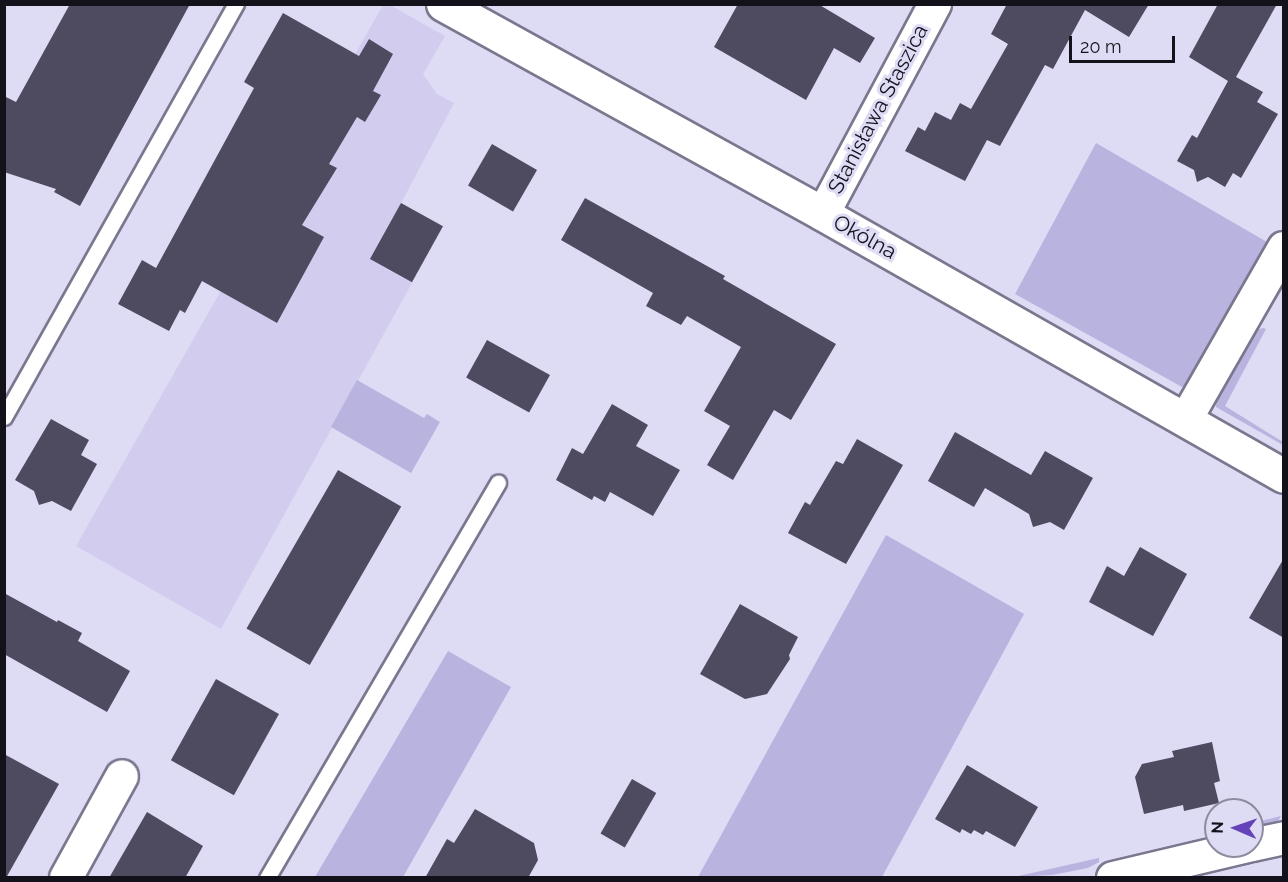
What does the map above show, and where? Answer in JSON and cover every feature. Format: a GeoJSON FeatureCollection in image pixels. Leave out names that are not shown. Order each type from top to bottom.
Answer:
{"type":"FeatureCollection","features":[{"type":"Feature","properties":{"kind":"street","name":"Stanisława Staszica"},"geometry":{"type":"LineString","coordinates":[[822,214],[935,4]]}},
{"type":"Feature","properties":{"kind":"street","name":"Okólna"},"geometry":{"type":"LineString","coordinates":[[455,7],[1284,476]]}},
{"type":"Feature","properties":{"kind":"street"},"geometry":{"type":"LineString","coordinates":[[1186,419],[1284,248]]}},
{"type":"Feature","properties":{"kind":"street"},"geometry":{"type":"LineString","coordinates":[[66,878],[123,776]]}},
{"type":"Feature","properties":{"kind":"street"},"geometry":{"type":"LineString","coordinates":[[1264,843],[1284,838]]}},
{"type":"Feature","properties":{"kind":"street"},"geometry":{"type":"LineString","coordinates":[[1113,878],[1204,857]]}},
{"type":"Feature","properties":{"kind":"lane"},"geometry":{"type":"LineString","coordinates":[[4,417],[236,4]]}},
{"type":"Feature","properties":{"kind":"lane"},"geometry":{"type":"LineString","coordinates":[[267,878],[498,482]]}},
{"type":"Feature","properties":{"kind":"shaded area"},"geometry":{"type":"Polygon","coordinates":[[[383,5],[390,5],[445,36],[423,74],[437,94],[454,103],[371,260],[412,283],[221,629],[76,546],[383,5]]]}},
{"type":"Feature","properties":{"kind":"shaded area"},"geometry":{"type":"Polygon","coordinates":[[[1096,143],[1267,242],[1269,239],[1272,242],[1192,381],[1182,387],[1015,294],[1096,143]]]}},
{"type":"Feature","properties":{"kind":"shaded area"},"geometry":{"type":"Polygon","coordinates":[[[1266,329],[1225,406],[1283,442],[1283,445],[1216,407],[1217,395],[1252,332],[1266,329]]]}},
{"type":"Feature","properties":{"kind":"shaded area"},"geometry":{"type":"Polygon","coordinates":[[[357,380],[424,418],[427,414],[440,422],[411,473],[331,427],[357,380]]]}},
{"type":"Feature","properties":{"kind":"shaded area"},"geometry":{"type":"Polygon","coordinates":[[[886,535],[1024,614],[882,877],[698,877],[886,535]]]}},
{"type":"Feature","properties":{"kind":"shaded area"},"geometry":{"type":"Polygon","coordinates":[[[448,651],[511,687],[403,877],[315,877],[448,651]]]}},
{"type":"Feature","properties":{"kind":"shaded area"},"geometry":{"type":"Polygon","coordinates":[[[1281,816],[1277,823],[1284,824],[1264,825],[1264,820],[1281,816]]]}},
{"type":"Feature","properties":{"kind":"shaded area"},"geometry":{"type":"Polygon","coordinates":[[[1099,858],[1099,862],[1088,868],[1052,875],[1014,877],[1099,858]]]}},
{"type":"Feature","properties":{"kind":"building"},"geometry":{"type":"Polygon","coordinates":[[[70,4],[190,4],[80,206],[54,192],[56,189],[4,172],[4,96],[16,102],[70,4]]]}},
{"type":"Feature","properties":{"kind":"building"},"geometry":{"type":"Polygon","coordinates":[[[738,4],[818,4],[875,38],[860,63],[834,48],[806,100],[714,47],[738,4]]]}},
{"type":"Feature","properties":{"kind":"building"},"geometry":{"type":"Polygon","coordinates":[[[1007,4],[1149,4],[1129,37],[1085,10],[1053,69],[1045,65],[1000,146],[987,140],[965,181],[905,151],[918,127],[925,131],[935,112],[951,120],[960,103],[971,109],[1008,44],[991,34],[1007,4]]]}},
{"type":"Feature","properties":{"kind":"building"},"geometry":{"type":"Polygon","coordinates":[[[1218,4],[1277,4],[1236,77],[1263,92],[1257,102],[1278,114],[1241,178],[1233,173],[1225,187],[1208,177],[1197,182],[1194,170],[1177,161],[1192,135],[1197,138],[1228,81],[1189,57],[1218,4]]]}},
{"type":"Feature","properties":{"kind":"building"},"geometry":{"type":"Polygon","coordinates":[[[283,13],[359,56],[369,39],[393,54],[373,91],[381,95],[365,122],[357,117],[329,164],[337,168],[302,225],[324,237],[277,323],[202,281],[185,313],[180,310],[169,331],[118,304],[142,260],[156,268],[254,88],[244,82],[283,13]]]}},
{"type":"Feature","properties":{"kind":"building"},"geometry":{"type":"Polygon","coordinates":[[[492,144],[537,170],[513,212],[468,186],[492,144]]]}},
{"type":"Feature","properties":{"kind":"building"},"geometry":{"type":"Polygon","coordinates":[[[585,198],[725,276],[723,279],[836,344],[791,420],[774,410],[733,480],[707,465],[730,426],[704,411],[741,347],[687,316],[681,325],[646,306],[653,293],[561,240],[585,198]]]}},
{"type":"Feature","properties":{"kind":"building"},"geometry":{"type":"Polygon","coordinates":[[[401,203],[443,226],[412,282],[370,259],[401,203]]]}},
{"type":"Feature","properties":{"kind":"building"},"geometry":{"type":"Polygon","coordinates":[[[487,340],[550,375],[529,413],[466,378],[487,340]]]}},
{"type":"Feature","properties":{"kind":"building"},"geometry":{"type":"Polygon","coordinates":[[[612,404],[648,425],[636,446],[680,470],[653,516],[610,492],[605,502],[594,496],[592,500],[556,480],[572,448],[583,454],[612,404]]]}},
{"type":"Feature","properties":{"kind":"building"},"geometry":{"type":"Polygon","coordinates":[[[51,419],[89,440],[81,455],[97,464],[71,511],[52,501],[39,505],[34,491],[15,480],[51,419]]]}},
{"type":"Feature","properties":{"kind":"building"},"geometry":{"type":"Polygon","coordinates":[[[955,432],[1031,475],[1045,451],[1093,478],[1064,530],[1050,522],[1033,527],[1029,514],[985,488],[974,507],[928,481],[955,432]]]}},
{"type":"Feature","properties":{"kind":"building"},"geometry":{"type":"Polygon","coordinates":[[[857,439],[903,465],[846,564],[788,533],[805,502],[810,505],[836,461],[843,464],[857,439]]]}},
{"type":"Feature","properties":{"kind":"building"},"geometry":{"type":"Polygon","coordinates":[[[338,470],[401,506],[310,665],[246,628],[338,470]]]}},
{"type":"Feature","properties":{"kind":"building"},"geometry":{"type":"Polygon","coordinates":[[[1140,547],[1187,574],[1153,636],[1089,602],[1107,566],[1124,576],[1140,547]]]}},
{"type":"Feature","properties":{"kind":"building"},"geometry":{"type":"Polygon","coordinates":[[[1284,558],[1284,638],[1249,618],[1284,558]]]}},
{"type":"Feature","properties":{"kind":"building"},"geometry":{"type":"Polygon","coordinates":[[[4,593],[82,633],[78,641],[130,671],[107,712],[4,654],[4,593]]]}},
{"type":"Feature","properties":{"kind":"building"},"geometry":{"type":"Polygon","coordinates":[[[740,604],[798,637],[789,655],[790,659],[767,694],[745,699],[700,674],[740,604]]]}},
{"type":"Feature","properties":{"kind":"building"},"geometry":{"type":"Polygon","coordinates":[[[216,679],[279,714],[234,795],[171,760],[216,679]]]}},
{"type":"Feature","properties":{"kind":"building"},"geometry":{"type":"Polygon","coordinates":[[[1212,742],[1220,781],[1214,783],[1218,798],[1204,798],[1204,806],[1184,811],[1183,805],[1144,814],[1135,777],[1142,764],[1174,757],[1172,751],[1212,742]]]}},
{"type":"Feature","properties":{"kind":"building"},"geometry":{"type":"Polygon","coordinates":[[[4,754],[59,784],[6,878],[4,878],[4,754]]]}},
{"type":"Feature","properties":{"kind":"building"},"geometry":{"type":"Polygon","coordinates":[[[967,765],[1038,807],[1015,847],[986,831],[983,835],[974,830],[971,834],[962,829],[960,833],[935,819],[967,765]]]}},
{"type":"Feature","properties":{"kind":"building"},"geometry":{"type":"Polygon","coordinates":[[[632,779],[656,793],[625,848],[600,834],[632,779]]]}},
{"type":"Feature","properties":{"kind":"building"},"geometry":{"type":"Polygon","coordinates":[[[475,809],[534,843],[538,860],[528,878],[425,878],[447,839],[454,843],[475,809]]]}},
{"type":"Feature","properties":{"kind":"building"},"geometry":{"type":"Polygon","coordinates":[[[147,812],[203,846],[185,878],[109,878],[147,812]]]}}]}
